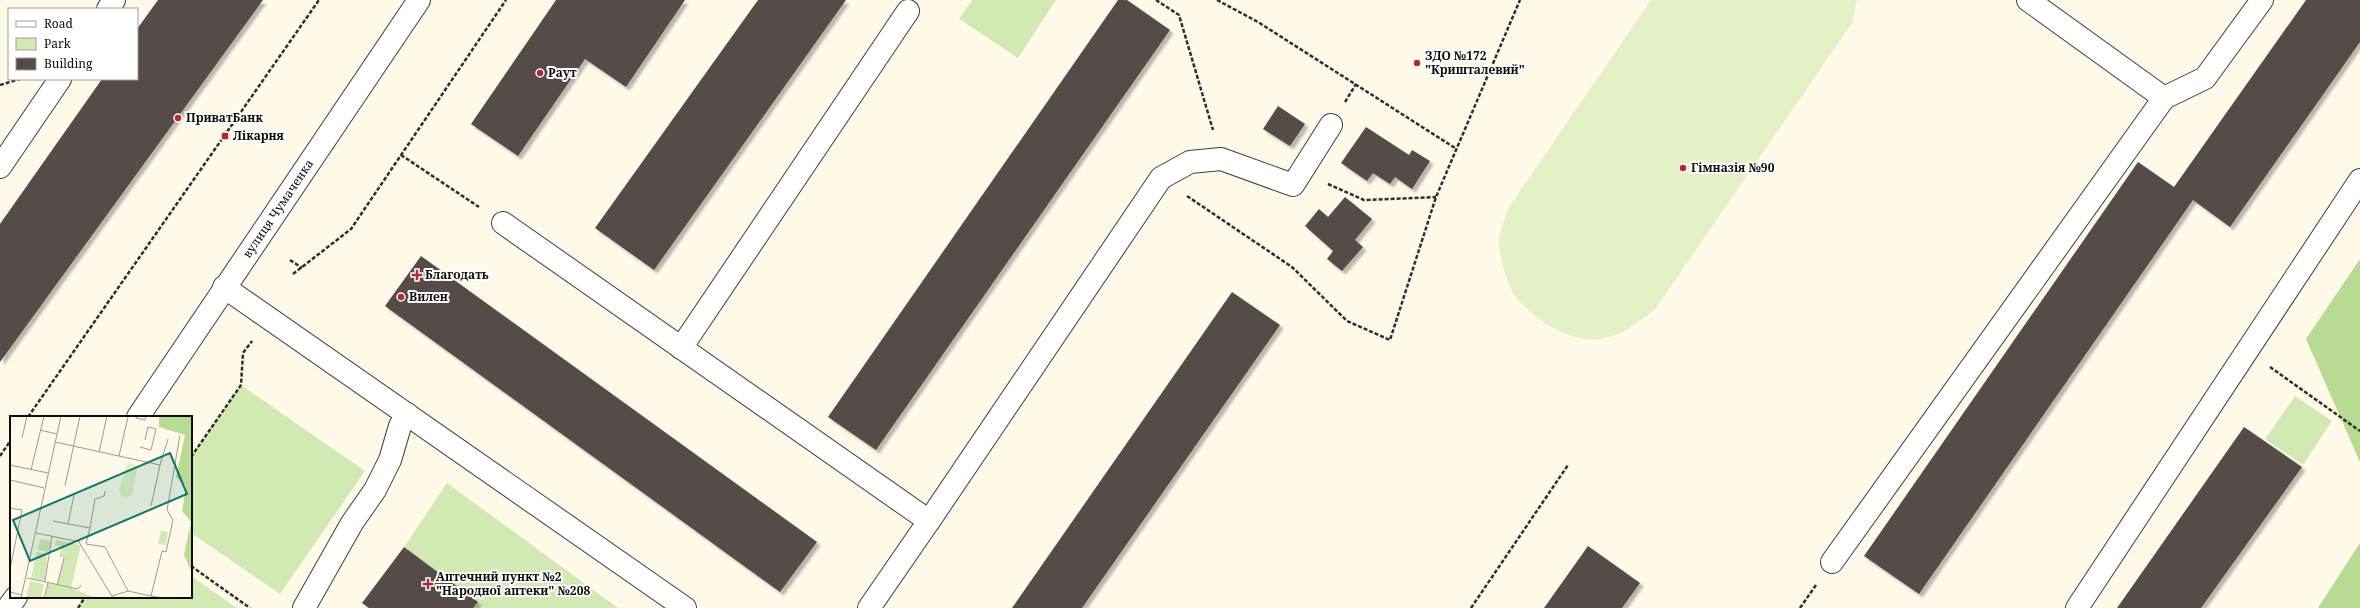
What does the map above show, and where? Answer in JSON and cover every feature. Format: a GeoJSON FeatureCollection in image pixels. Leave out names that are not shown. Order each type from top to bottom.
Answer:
{"type":"FeatureCollection","features":[{"type":"Feature","properties":{"kind":"street","name":"вулиця Чумаченка"},"geometry":{"type":"LineString","coordinates":[[139,416],[224,287],[419,0]]}},
{"type":"Feature","properties":{"kind":"street"},"geometry":{"type":"LineString","coordinates":[[2028,0],[2164,98]]}},
{"type":"Feature","properties":{"kind":"street"},"geometry":{"type":"LineString","coordinates":[[1832,562],[2164,98],[2205,78],[2262,0]]}},
{"type":"Feature","properties":{"kind":"street"},"geometry":{"type":"LineString","coordinates":[[680,348],[908,11]]}},
{"type":"Feature","properties":{"kind":"street"},"geometry":{"type":"LineString","coordinates":[[0,166],[59,80]]}},
{"type":"Feature","properties":{"kind":"street"},"geometry":{"type":"LineString","coordinates":[[869,608],[1161,178],[1190,162],[1221,159],[1292,184],[1332,124]]}},
{"type":"Feature","properties":{"kind":"street"},"geometry":{"type":"LineString","coordinates":[[2077,608],[2360,180]]}},
{"type":"Feature","properties":{"kind":"street"},"geometry":{"type":"LineString","coordinates":[[503,223],[929,521]]}},
{"type":"Feature","properties":{"kind":"street"},"geometry":{"type":"LineString","coordinates":[[224,287],[685,608]]}},
{"type":"Feature","properties":{"kind":"street"},"geometry":{"type":"LineString","coordinates":[[304,608],[352,523],[375,490],[390,460],[400,426],[407,414]]}},
{"type":"Feature","properties":{"kind":"street"},"geometry":{"type":"LineString","coordinates":[[8,608],[15,598]]}},
{"type":"Feature","properties":{"kind":"path"},"geometry":{"type":"LineString","coordinates":[[29,416],[319,0]]}},
{"type":"Feature","properties":{"kind":"path"},"geometry":{"type":"LineString","coordinates":[[293,274],[351,229],[506,0]]}},
{"type":"Feature","properties":{"kind":"path"},"geometry":{"type":"LineString","coordinates":[[1156,0],[1179,15],[1221,159]]}},
{"type":"Feature","properties":{"kind":"path"},"geometry":{"type":"LineString","coordinates":[[1217,0],[1258,22],[1455,148]]}},
{"type":"Feature","properties":{"kind":"path"},"geometry":{"type":"LineString","coordinates":[[1161,178],[1292,267],[1347,321],[1390,340],[1436,197],[1455,148],[1520,0]]}},
{"type":"Feature","properties":{"kind":"path"},"geometry":{"type":"LineString","coordinates":[[0,85],[17,80]]}},
{"type":"Feature","properties":{"kind":"path"},"geometry":{"type":"LineString","coordinates":[[401,155],[503,223]]}},
{"type":"Feature","properties":{"kind":"path"},"geometry":{"type":"LineString","coordinates":[[1292,184],[1307,174],[1364,200],[1436,197]]}},
{"type":"Feature","properties":{"kind":"path"},"geometry":{"type":"LineString","coordinates":[[290,260],[302,268]]}},
{"type":"Feature","properties":{"kind":"path"},"geometry":{"type":"LineString","coordinates":[[192,456],[241,385],[243,353],[254,337]]}},
{"type":"Feature","properties":{"kind":"path"},"geometry":{"type":"LineString","coordinates":[[2246,351],[2360,431]]}},
{"type":"Feature","properties":{"kind":"path"},"geometry":{"type":"LineString","coordinates":[[0,456],[10,441]]}},
{"type":"Feature","properties":{"kind":"path"},"geometry":{"type":"LineString","coordinates":[[1471,608],[1568,465]]}},
{"type":"Feature","properties":{"kind":"path"},"geometry":{"type":"LineString","coordinates":[[192,567],[250,608]]}},
{"type":"Feature","properties":{"kind":"path"},"geometry":{"type":"LineString","coordinates":[[78,608],[84,598]]}},
{"type":"Feature","properties":{"kind":"green space"},"geometry":{"type":"Polygon","coordinates":[[[972,0],[1056,0],[1018,58],[959,19],[972,0]]]}},
{"type":"Feature","properties":{"kind":"green space"},"geometry":{"type":"Polygon","coordinates":[[[1651,0],[1857,0],[1852,23],[1656,308],[1637,323],[1610,337],[1590,340],[1579,338],[1556,329],[1535,315],[1518,300],[1514,295],[1504,271],[1499,239],[1509,207],[1651,0]]]}},
{"type":"Feature","properties":{"kind":"green space"},"geometry":{"type":"Polygon","coordinates":[[[2360,259],[2360,462],[2306,339],[2360,259]]]}},
{"type":"Feature","properties":{"kind":"green space"},"geometry":{"type":"Polygon","coordinates":[[[241,385],[365,471],[280,594],[192,534],[192,456],[241,385]]]}},
{"type":"Feature","properties":{"kind":"green space"},"geometry":{"type":"Polygon","coordinates":[[[2295,396],[2332,421],[2303,465],[2265,439],[2295,396]]]}},
{"type":"Feature","properties":{"kind":"green space"},"geometry":{"type":"Polygon","coordinates":[[[447,483],[618,608],[473,608],[478,602],[404,547],[447,483]]]}},
{"type":"Feature","properties":{"kind":"green space"},"geometry":{"type":"Polygon","coordinates":[[[2360,543],[2360,608],[2318,608],[2360,543]]]}},
{"type":"Feature","properties":{"kind":"green space"},"geometry":{"type":"Polygon","coordinates":[[[192,577],[237,608],[78,608],[84,598],[192,598],[192,577]]]}},
{"type":"Feature","properties":{"kind":"building"},"geometry":{"type":"Polygon","coordinates":[[[158,0],[263,0],[0,362],[0,224],[101,80],[138,80],[138,28],[158,0]]]}},
{"type":"Feature","properties":{"kind":"building","name":"Раут"},"geometry":{"type":"Polygon","coordinates":[[[556,0],[685,0],[626,87],[585,59],[518,156],[471,124],[556,0]]]}},
{"type":"Feature","properties":{"kind":"building"},"geometry":{"type":"Polygon","coordinates":[[[758,0],[846,0],[654,270],[595,228],[758,0]]]}},
{"type":"Feature","properties":{"kind":"building"},"geometry":{"type":"Polygon","coordinates":[[[1118,0],[1127,0],[1170,30],[876,450],[828,417],[1118,0]]]}},
{"type":"Feature","properties":{"kind":"building"},"geometry":{"type":"Polygon","coordinates":[[[2306,0],[2360,0],[2360,42],[2230,227],[2193,200],[1919,594],[1864,556],[2138,162],[2174,187],[2306,0]]]}},
{"type":"Feature","properties":{"kind":"building"},"geometry":{"type":"Polygon","coordinates":[[[1278,106],[1305,124],[1290,146],[1263,129],[1278,106]]]}},
{"type":"Feature","properties":{"kind":"building"},"geometry":{"type":"Polygon","coordinates":[[[1366,127],[1409,155],[1412,150],[1430,161],[1412,189],[1395,177],[1390,184],[1373,173],[1367,181],[1341,163],[1366,127]]]}},
{"type":"Feature","properties":{"kind":"building"},"geometry":{"type":"Polygon","coordinates":[[[1345,197],[1372,219],[1355,240],[1363,247],[1342,271],[1327,259],[1333,251],[1305,226],[1319,209],[1328,217],[1345,197]]]}},
{"type":"Feature","properties":{"kind":"building"},"geometry":{"type":"Polygon","coordinates":[[[421,256],[817,542],[780,592],[385,306],[421,256]]]}},
{"type":"Feature","properties":{"kind":"building"},"geometry":{"type":"Polygon","coordinates":[[[1232,292],[1280,325],[1082,608],[1012,608],[1232,292]]]}},
{"type":"Feature","properties":{"kind":"building"},"geometry":{"type":"Polygon","coordinates":[[[2244,427],[2302,467],[2201,608],[2117,608],[2244,427]]]}},
{"type":"Feature","properties":{"kind":"building"},"geometry":{"type":"Polygon","coordinates":[[[1588,546],[1640,583],[1622,608],[1544,608],[1588,546]]]}},
{"type":"Feature","properties":{"kind":"building"},"geometry":{"type":"Polygon","coordinates":[[[404,547],[478,602],[473,608],[369,608],[362,603],[404,547]]]}},
{"type":"Feature","properties":{"kind":"place","name":"ЗДО №172 \"Кришталевий\""},"geometry":{"type":"Point","coordinates":[1417,63]}},
{"type":"Feature","properties":{"kind":"place","name":"Раут"},"geometry":{"type":"Point","coordinates":[540,73]}},
{"type":"Feature","properties":{"kind":"place","name":"ПриватБанк"},"geometry":{"type":"Point","coordinates":[178,118]}},
{"type":"Feature","properties":{"kind":"place","name":"Лікарня"},"geometry":{"type":"Point","coordinates":[225,136]}},
{"type":"Feature","properties":{"kind":"place","name":"Гімназія №90"},"geometry":{"type":"Point","coordinates":[1683,168]}},
{"type":"Feature","properties":{"kind":"place","name":"Благодать"},"geometry":{"type":"Point","coordinates":[417,275]}},
{"type":"Feature","properties":{"kind":"place","name":"Вилен"},"geometry":{"type":"Point","coordinates":[401,297]}},
{"type":"Feature","properties":{"kind":"place","name":"Аптечний пункт №2 \"Народної аптеки\" №208"},"geometry":{"type":"Point","coordinates":[428,584]}}]}
